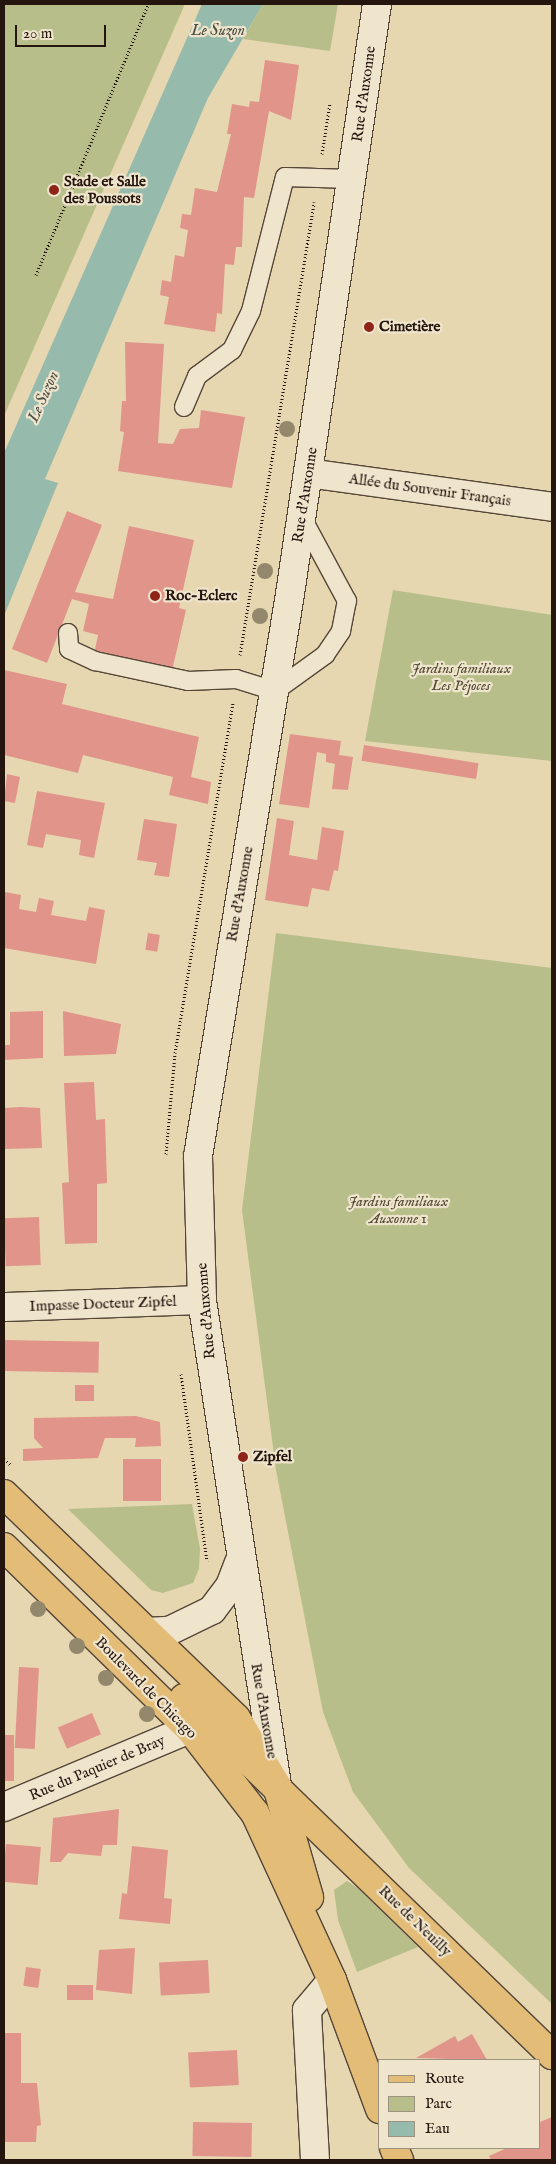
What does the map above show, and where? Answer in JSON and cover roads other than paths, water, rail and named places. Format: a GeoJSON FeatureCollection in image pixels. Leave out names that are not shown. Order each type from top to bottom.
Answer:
{"type":"FeatureCollection","features":[{"type":"Feature","properties":{"kind":"main road","name":"Rue d'Auxonne"},"geometry":{"type":"LineString","coordinates":[[277,1786],[239,1562],[202,1300],[198,1156],[275,691],[377,4]]}},
{"type":"Feature","properties":{"kind":"main road","name":"Allée du Souvenir Français"},"geometry":{"type":"LineString","coordinates":[[308,473],[552,507]]}},
{"type":"Feature","properties":{"kind":"main road","name":"Impasse Docteur Zipfel"},"geometry":{"type":"LineString","coordinates":[[4,1306],[202,1300]]}},
{"type":"Feature","properties":{"kind":"main road"},"geometry":{"type":"LineString","coordinates":[[4,1494],[236,1718],[277,1786],[332,1980],[378,2103]]}},
{"type":"Feature","properties":{"kind":"main road","name":"Boulevard de Chicago"},"geometry":{"type":"LineString","coordinates":[[4,1547],[190,1729],[255,1812],[332,1980]]}},
{"type":"Feature","properties":{"kind":"main road"},"geometry":{"type":"LineString","coordinates":[[147,1632],[169,1630],[212,1610],[230,1586],[239,1562]]}},
{"type":"Feature","properties":{"kind":"main road"},"geometry":{"type":"LineString","coordinates":[[81,1623],[129,1645],[277,1786]]}},
{"type":"Feature","properties":{"kind":"main road","name":"Rue du Paquier de Bray"},"geometry":{"type":"LineString","coordinates":[[4,1807],[190,1729]]}},
{"type":"Feature","properties":{"kind":"main road","name":"Rue de Neuilly"},"geometry":{"type":"LineString","coordinates":[[277,1786],[552,2055]]}},
{"type":"Feature","properties":{"kind":"main road"},"geometry":{"type":"LineString","coordinates":[[314,2160],[307,2010],[332,1980]]}},
{"type":"Feature","properties":{"kind":"lane"},"geometry":{"type":"LineString","coordinates":[[184,407],[197,376],[232,350],[252,311],[285,177],[351,179]]}},
{"type":"Feature","properties":{"kind":"lane"},"geometry":{"type":"LineString","coordinates":[[68,633],[69,649],[95,661],[188,681],[236,679],[275,691],[325,655],[341,631],[347,601],[301,516]]}},
{"type":"Feature","properties":{"kind":"water","name":"Le Suzon"},"geometry":{"type":"Polygon","coordinates":[[[202,4],[263,4],[208,98],[45,479],[58,483],[4,616],[4,453],[202,4]]]}},
{"type":"Feature","properties":{"kind":"place","name":"Stade et Salle des Poussots"},"geometry":{"type":"Point","coordinates":[54,190]}},
{"type":"Feature","properties":{"kind":"place","name":"Cimetière"},"geometry":{"type":"Point","coordinates":[369,327]}},
{"type":"Feature","properties":{"kind":"place","name":"Roc-Eclerc"},"geometry":{"type":"Point","coordinates":[155,596]}},
{"type":"Feature","properties":{"kind":"place","name":"Zipfel"},"geometry":{"type":"Point","coordinates":[243,1457]}},
{"type":"Feature","properties":{"kind":"park label","name":"Jardins familiaux Les Péjoces"},"geometry":{"type":"Point","coordinates":[461,676]}},
{"type":"Feature","properties":{"kind":"park label","name":"Jardins familiaux Auxonne 1"},"geometry":{"type":"Point","coordinates":[398,1210]}}]}
